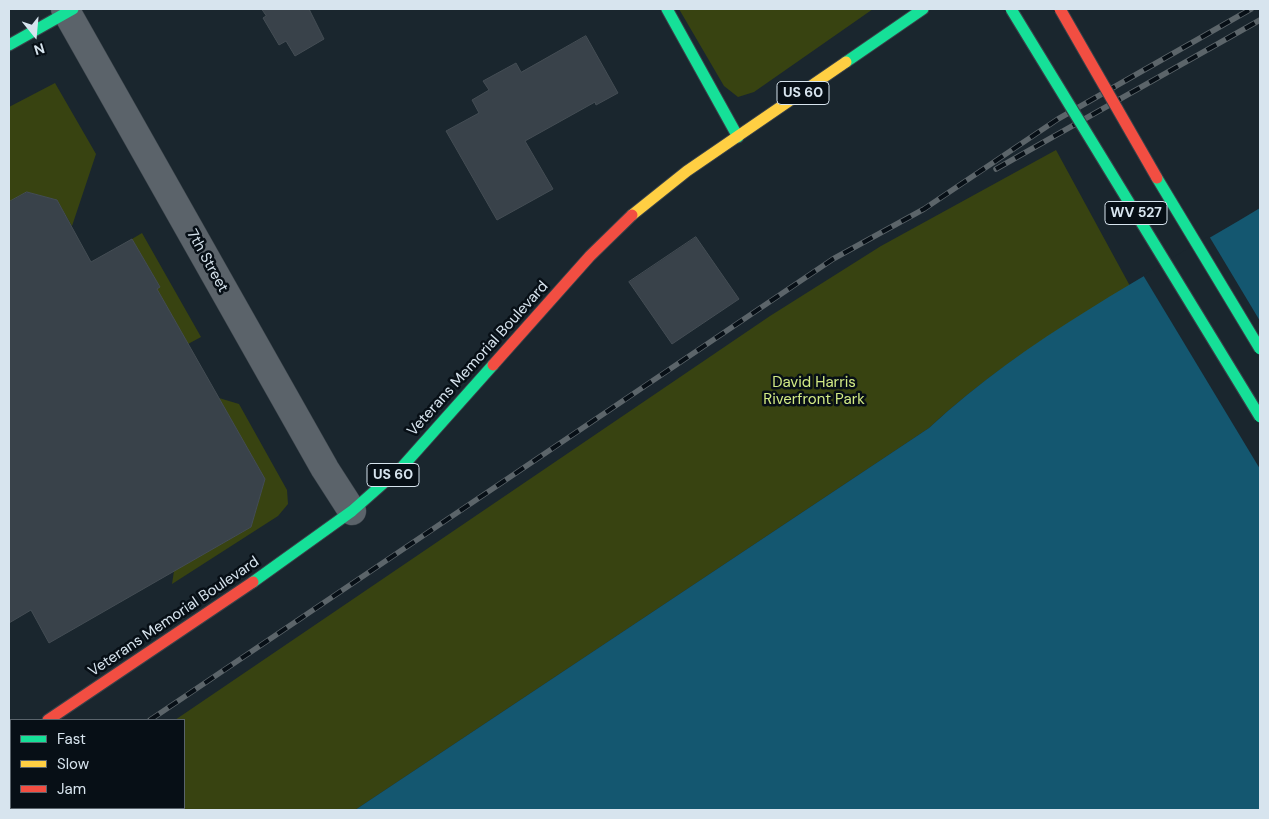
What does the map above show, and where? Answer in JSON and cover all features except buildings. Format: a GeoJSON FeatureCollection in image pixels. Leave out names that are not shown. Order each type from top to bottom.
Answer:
{"type":"FeatureCollection","features":[{"type":"Feature","properties":{"kind":"main road"},"geometry":{"type":"LineString","coordinates":[[667,9],[738,137]]}},
{"type":"Feature","properties":{"kind":"main road","name":"Veterans Memorial Boulevard"},"geometry":{"type":"LineString","coordinates":[[49,719],[290,557],[352,511],[402,466],[617,229],[663,189],[923,9]]}},
{"type":"Feature","properties":{"kind":"main road","name":"WV 527"},"geometry":{"type":"LineString","coordinates":[[1011,9],[1260,417]]}},
{"type":"Feature","properties":{"kind":"main road","name":"WV 527"},"geometry":{"type":"LineString","coordinates":[[1060,9],[1143,155],[1260,349]]}},
{"type":"Feature","properties":{"kind":"main road"},"geometry":{"type":"LineString","coordinates":[[9,45],[68,10]]}},
{"type":"Feature","properties":{"kind":"street","name":"7th Street"},"geometry":{"type":"LineString","coordinates":[[68,10],[324,469],[352,511]]}},
{"type":"Feature","properties":{"kind":"green space"},"geometry":{"type":"Polygon","coordinates":[[[679,9],[873,9],[754,92],[738,97],[724,86],[679,9]]]}},
{"type":"Feature","properties":{"kind":"green space"},"geometry":{"type":"Polygon","coordinates":[[[55,83],[96,154],[72,226],[57,200],[27,192],[9,202],[9,107],[55,83]]]}},
{"type":"Feature","properties":{"kind":"green space","name":"David Harris Riverfront Park"},"geometry":{"type":"Polygon","coordinates":[[[1056,150],[1130,286],[1026,351],[977,387],[929,428],[355,810],[36,810],[185,809],[185,719],[176,719],[770,316],[881,246],[1056,150]]]}},
{"type":"Feature","properties":{"kind":"green space"},"geometry":{"type":"Polygon","coordinates":[[[142,233],[201,337],[188,344],[157,289],[160,287],[132,239],[142,233]]]}},
{"type":"Feature","properties":{"kind":"green space"},"geometry":{"type":"Polygon","coordinates":[[[219,398],[239,404],[287,490],[288,504],[278,516],[172,584],[174,571],[251,527],[265,479],[219,398]]]}},
{"type":"Feature","properties":{"kind":"water"},"geometry":{"type":"Polygon","coordinates":[[[1260,208],[1260,810],[355,810],[929,428],[967,395],[1047,336],[1131,283],[1260,208]]]}},
{"type":"Feature","properties":{"kind":"pier"},"geometry":{"type":"Polygon","coordinates":[[[1209,236],[1260,321],[1260,469],[1143,275],[1209,236]]]}},
{"type":"Feature","properties":{"kind":"railway"},"geometry":{"type":"LineString","coordinates":[[151,719],[833,259],[924,209],[1058,119],[1251,9]]}},
{"type":"Feature","properties":{"kind":"railway"},"geometry":{"type":"LineString","coordinates":[[996,169],[1260,20]]}},
{"type":"Feature","properties":{"kind":"traffic: fast"},"geometry":{"type":"LineString","coordinates":[[9,45],[73,9]]}},
{"type":"Feature","properties":{"kind":"traffic: fast"},"geometry":{"type":"LineString","coordinates":[[667,9],[738,137]]}},
{"type":"Feature","properties":{"kind":"traffic: fast"},"geometry":{"type":"LineString","coordinates":[[846,62],[923,9]]}},
{"type":"Feature","properties":{"kind":"traffic: fast"},"geometry":{"type":"LineString","coordinates":[[1011,9],[1260,417]]}},
{"type":"Feature","properties":{"kind":"traffic: fast"},"geometry":{"type":"LineString","coordinates":[[1157,178],[1260,349]]}},
{"type":"Feature","properties":{"kind":"traffic: fast"},"geometry":{"type":"LineString","coordinates":[[253,582],[352,511],[403,466],[493,365]]}},
{"type":"Feature","properties":{"kind":"traffic: slow"},"geometry":{"type":"LineString","coordinates":[[632,215],[687,171],[846,62]]}},
{"type":"Feature","properties":{"kind":"traffic: jam"},"geometry":{"type":"LineString","coordinates":[[1060,9],[1157,178]]}},
{"type":"Feature","properties":{"kind":"traffic: jam"},"geometry":{"type":"LineString","coordinates":[[493,365],[590,256],[632,215]]}},
{"type":"Feature","properties":{"kind":"traffic: jam"},"geometry":{"type":"LineString","coordinates":[[49,719],[253,582]]}}]}
